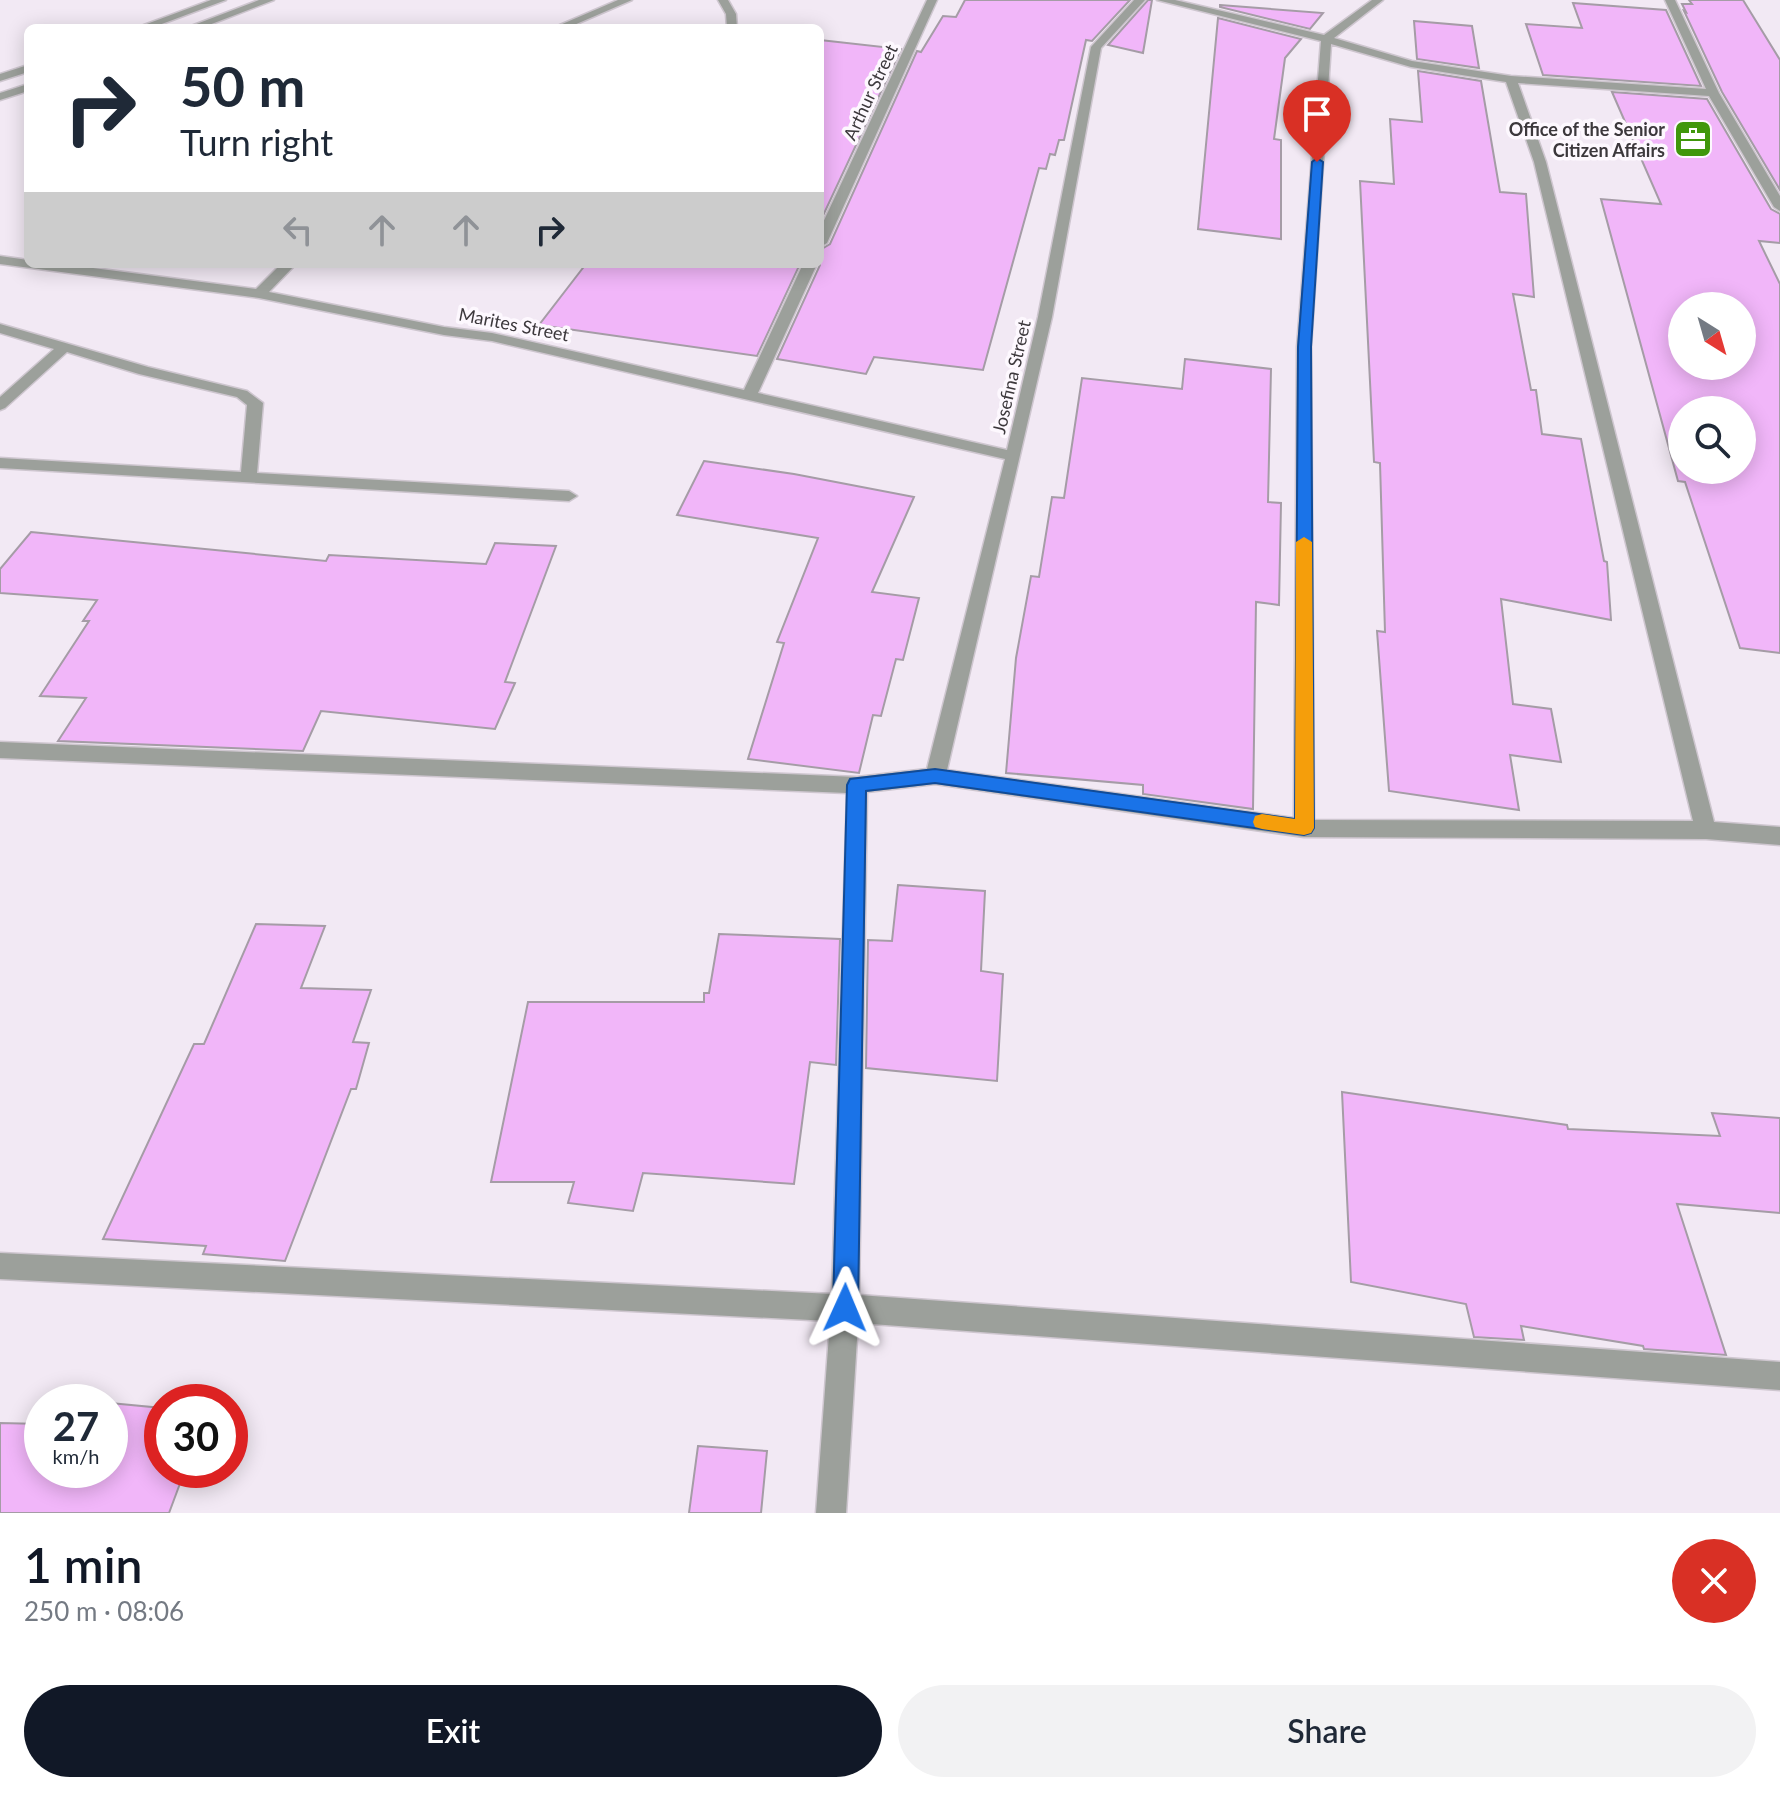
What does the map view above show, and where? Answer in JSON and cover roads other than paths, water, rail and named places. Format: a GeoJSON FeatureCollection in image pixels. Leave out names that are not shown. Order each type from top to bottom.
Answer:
{"type":"FeatureCollection","features":[{"type":"Feature","properties":{"kind":"street"},"geometry":{"type":"LineString","coordinates":[[152,24],[221,0]]}},
{"type":"Feature","properties":{"kind":"street"},"geometry":{"type":"LineString","coordinates":[[202,24],[269,0]]}},
{"type":"Feature","properties":{"kind":"street"},"geometry":{"type":"LineString","coordinates":[[568,24],[627,0]]}},
{"type":"Feature","properties":{"kind":"street"},"geometry":{"type":"LineString","coordinates":[[723,0],[731,14],[732,24]]}},
{"type":"Feature","properties":{"kind":"street","name":"Arthur Street"},"geometry":{"type":"LineString","coordinates":[[824,234],[932,0]]}},
{"type":"Feature","properties":{"kind":"street","name":"Josefina Street"},"geometry":{"type":"LineString","coordinates":[[935,776],[1045,317],[1096,47],[1140,0]]}},
{"type":"Feature","properties":{"kind":"street"},"geometry":{"type":"LineString","coordinates":[[1162,0],[1326,39],[1411,64],[1511,79],[1713,93]]}},
{"type":"Feature","properties":{"kind":"street"},"geometry":{"type":"LineString","coordinates":[[1304,828],[1304,347],[1326,39],[1378,0]]}},
{"type":"Feature","properties":{"kind":"street"},"geometry":{"type":"LineString","coordinates":[[1670,0],[1713,93],[1780,207]]}},
{"type":"Feature","properties":{"kind":"street"},"geometry":{"type":"LineString","coordinates":[[0,78],[24,69]]}},
{"type":"Feature","properties":{"kind":"street"},"geometry":{"type":"LineString","coordinates":[[1511,79],[1540,162],[1706,830]]}},
{"type":"Feature","properties":{"kind":"street"},"geometry":{"type":"LineString","coordinates":[[0,97],[24,88]]}},
{"type":"Feature","properties":{"kind":"street","name":"Marites Street"},"geometry":{"type":"LineString","coordinates":[[0,260],[24,263]]}},
{"type":"Feature","properties":{"kind":"street","name":"Marites Street"},"geometry":{"type":"LineString","coordinates":[[59,268],[259,294],[444,331],[492,337],[1014,456]]}},
{"type":"Feature","properties":{"kind":"street"},"geometry":{"type":"LineString","coordinates":[[259,294],[285,268]]}},
{"type":"Feature","properties":{"kind":"street"},"geometry":{"type":"LineString","coordinates":[[750,394],[808,268]]}},
{"type":"Feature","properties":{"kind":"street"},"geometry":{"type":"LineString","coordinates":[[0,328],[144,371],[242,394],[255,403],[256,415],[248,478]]}},
{"type":"Feature","properties":{"kind":"street"},"geometry":{"type":"LineString","coordinates":[[0,405],[64,347]]}},
{"type":"Feature","properties":{"kind":"street"},"geometry":{"type":"LineString","coordinates":[[0,463],[569,496]]}},
{"type":"Feature","properties":{"kind":"street"},"geometry":{"type":"LineString","coordinates":[[0,750],[857,785],[935,776],[1304,828],[1706,830],[1780,836]]}},
{"type":"Feature","properties":{"kind":"street"},"geometry":{"type":"LineString","coordinates":[[831,1513],[845,1308],[857,785]]}},
{"type":"Feature","properties":{"kind":"street"},"geometry":{"type":"LineString","coordinates":[[0,1266],[845,1308],[1780,1376]]}},
{"type":"Feature","properties":{"kind":"place","name":"Office of the Senior Citizen Affairs"},"geometry":{"type":"Point","coordinates":[1693,139]}}]}
